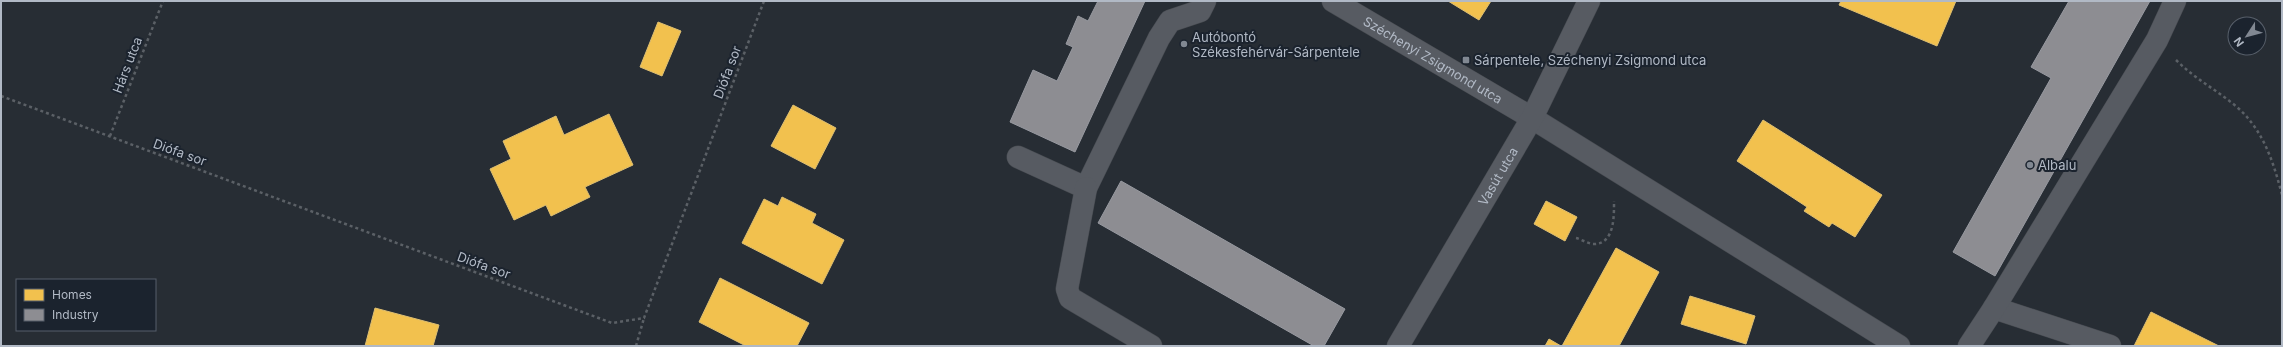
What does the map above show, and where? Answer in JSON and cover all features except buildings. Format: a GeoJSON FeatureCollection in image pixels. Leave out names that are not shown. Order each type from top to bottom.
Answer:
{"type":"FeatureCollection","features":[{"type":"Feature","properties":{"kind":"street"},"geometry":{"type":"LineString","coordinates":[[1151,346],[1070,298],[1067,289],[1086,188],[1159,38],[1170,21],[1200,11],[1205,1]]}},
{"type":"Feature","properties":{"kind":"street","name":"Széchenyi Zsigmond utca"},"geometry":{"type":"LineString","coordinates":[[1334,1],[1532,118],[1899,346]]}},
{"type":"Feature","properties":{"kind":"street","name":"Vasút utca"},"geometry":{"type":"LineString","coordinates":[[1398,346],[1532,118],[1590,1]]}},
{"type":"Feature","properties":{"kind":"street"},"geometry":{"type":"LineString","coordinates":[[1968,346],[1994,308],[2157,40],[2175,1]]}},
{"type":"Feature","properties":{"kind":"street"},"geometry":{"type":"LineString","coordinates":[[1018,157],[1086,188]]}},
{"type":"Feature","properties":{"kind":"street"},"geometry":{"type":"LineString","coordinates":[[1994,308],[2110,346]]}},
{"type":"Feature","properties":{"kind":"path","name":"Hárs utca"},"geometry":{"type":"LineString","coordinates":[[110,136],[163,1]]}},
{"type":"Feature","properties":{"kind":"path","name":"Diófa sor"},"geometry":{"type":"LineString","coordinates":[[1,96],[612,323],[644,318],[764,1]]}},
{"type":"Feature","properties":{"kind":"path"},"geometry":{"type":"LineString","coordinates":[[2157,40],[2187,72],[2233,104],[2248,117],[2260,134],[2274,163],[2282,195]]}},
{"type":"Feature","properties":{"kind":"path"},"geometry":{"type":"LineString","coordinates":[[1576,238],[1593,244],[1603,241],[1610,234],[1614,219]]}},
{"type":"Feature","properties":{"kind":"path"},"geometry":{"type":"LineString","coordinates":[[636,346],[644,318]]}},
{"type":"Feature","properties":{"kind":"place","name":"Autóbontó Székesfehérvár-Sárpentele"},"geometry":{"type":"Point","coordinates":[1184,44]}},
{"type":"Feature","properties":{"kind":"place","name":"Sárpentele, Széchenyi Zsigmond utca"},"geometry":{"type":"Point","coordinates":[1466,60]}},
{"type":"Feature","properties":{"kind":"place","name":"Albalu"},"geometry":{"type":"Point","coordinates":[2030,165]}}]}
